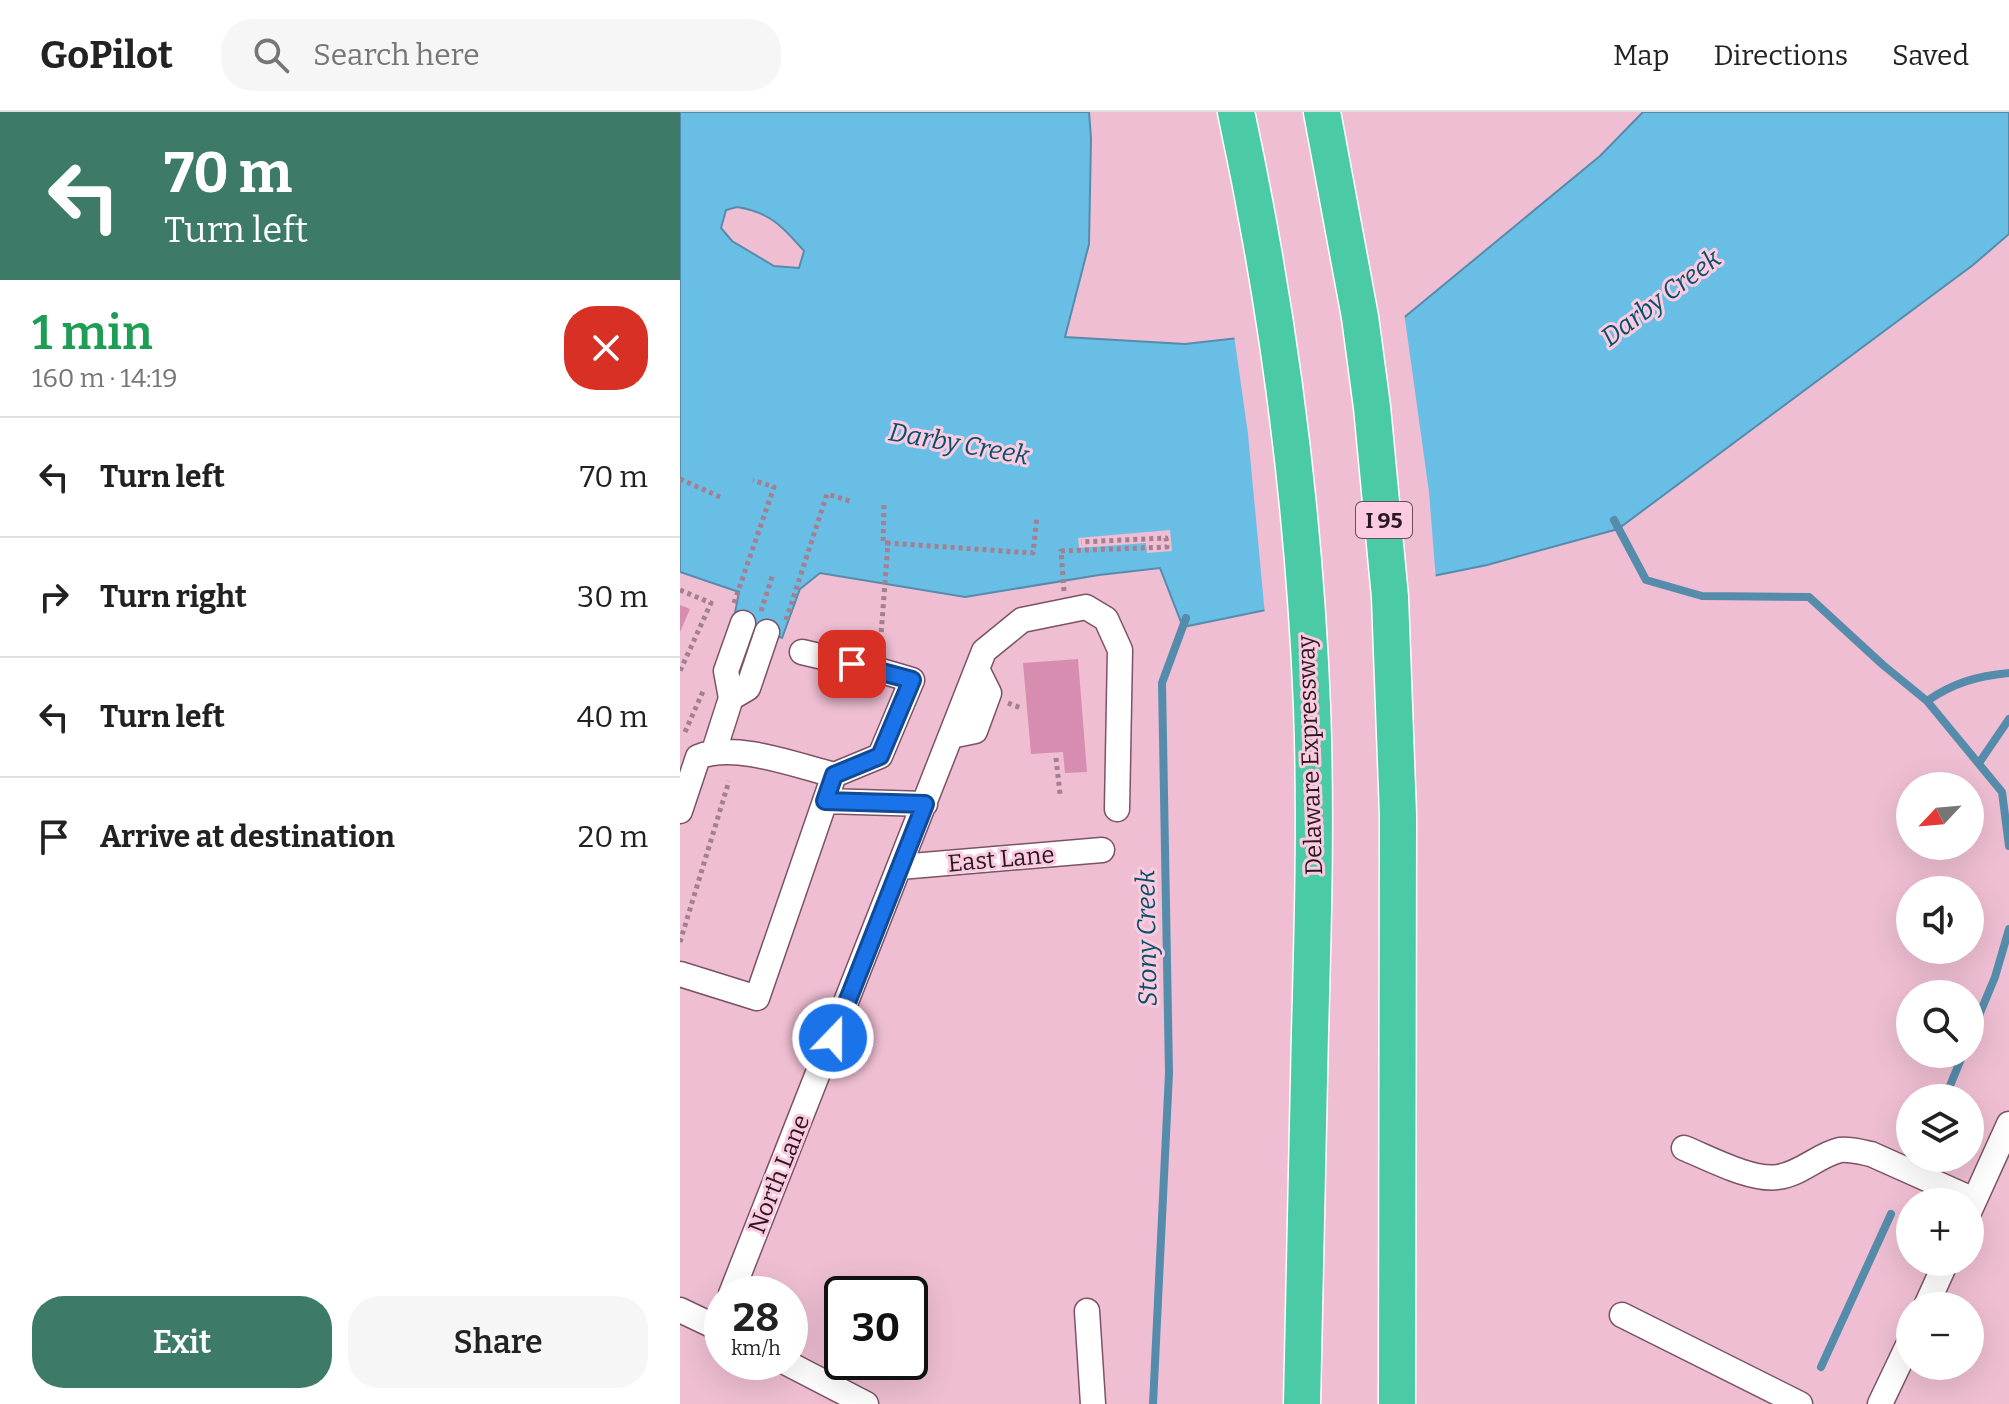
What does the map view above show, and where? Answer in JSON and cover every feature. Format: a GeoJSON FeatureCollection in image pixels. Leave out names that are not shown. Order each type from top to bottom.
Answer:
{"type":"FeatureCollection","features":[{"type":"Feature","properties":{"kind":"highway","name":"Delaware Expressway"},"geometry":{"type":"LineString","coordinates":[[1236,112],[1262,245],[1289,424],[1312,704],[1314,815],[1302,1404]]}},
{"type":"Feature","properties":{"kind":"highway","name":"I 95"},"geometry":{"type":"LineString","coordinates":[[1322,112],[1345,227],[1372,407],[1391,612],[1398,815],[1397,1404]]}},
{"type":"Feature","properties":{"kind":"street"},"geometry":{"type":"LineString","coordinates":[[1065,611],[1086,607],[1106,619],[1120,650],[1117,809]]}},
{"type":"Feature","properties":{"kind":"street","name":"North Lane"},"geometry":{"type":"LineString","coordinates":[[738,1276],[981,660],[1022,620],[1065,611]]}},
{"type":"Feature","properties":{"kind":"street"},"geometry":{"type":"LineString","coordinates":[[731,698],[726,671],[736,620]]}},
{"type":"Feature","properties":{"kind":"street"},"geometry":{"type":"LineString","coordinates":[[681,808],[691,739],[731,698],[748,688],[774,633]]}},
{"type":"Feature","properties":{"kind":"street"},"geometry":{"type":"LineString","coordinates":[[691,739],[834,775],[880,756],[912,680],[802,652]]}},
{"type":"Feature","properties":{"kind":"street"},"geometry":{"type":"LineString","coordinates":[[680,974],[757,998],[834,775]]}},
{"type":"Feature","properties":{"kind":"street"},"geometry":{"type":"LineString","coordinates":[[825,801],[925,804]]}},
{"type":"Feature","properties":{"kind":"street","name":"East Lane"},"geometry":{"type":"LineString","coordinates":[[900,867],[1102,850]]}},
{"type":"Feature","properties":{"kind":"street"},"geometry":{"type":"LineString","coordinates":[[1980,1188],[2009,1124]]}},
{"type":"Feature","properties":{"kind":"street"},"geometry":{"type":"LineString","coordinates":[[1684,1148],[1733,1168],[1761,1177],[1777,1178],[1797,1172],[1840,1150],[1853,1151],[1871,1154],[1938,1188]]}},
{"type":"Feature","properties":{"kind":"street"},"geometry":{"type":"LineString","coordinates":[[680,1310],[704,1319]]}},
{"type":"Feature","properties":{"kind":"street"},"geometry":{"type":"LineString","coordinates":[[1087,1311],[1093,1404]]}},
{"type":"Feature","properties":{"kind":"street"},"geometry":{"type":"LineString","coordinates":[[1622,1315],[1800,1404]]}},
{"type":"Feature","properties":{"kind":"street"},"geometry":{"type":"LineString","coordinates":[[1880,1404],[1896,1370]]}},
{"type":"Feature","properties":{"kind":"street"},"geometry":{"type":"LineString","coordinates":[[808,1374],[866,1404]]}},
{"type":"Feature","properties":{"kind":"path"},"geometry":{"type":"LineString","coordinates":[[680,479],[720,497]]}},
{"type":"Feature","properties":{"kind":"path"},"geometry":{"type":"LineString","coordinates":[[736,620],[774,487],[753,480]]}},
{"type":"Feature","properties":{"kind":"path"},"geometry":{"type":"LineString","coordinates":[[774,633],[827,494],[853,502]]}},
{"type":"Feature","properties":{"kind":"path"},"geometry":{"type":"LineString","coordinates":[[884,505],[883,543],[1033,553],[1037,516]]}},
{"type":"Feature","properties":{"kind":"path"},"geometry":{"type":"LineString","coordinates":[[1065,611],[1061,551],[1167,547],[1166,538],[1081,542]]}},
{"type":"Feature","properties":{"kind":"path"},"geometry":{"type":"LineString","coordinates":[[882,626],[888,543]]}},
{"type":"Feature","properties":{"kind":"path"},"geometry":{"type":"LineString","coordinates":[[680,590],[711,603],[680,671]]}},
{"type":"Feature","properties":{"kind":"path"},"geometry":{"type":"LineString","coordinates":[[691,739],[710,676]]}},
{"type":"Feature","properties":{"kind":"path"},"geometry":{"type":"LineString","coordinates":[[1056,758],[1060,794]]}},
{"type":"Feature","properties":{"kind":"path"},"geometry":{"type":"LineString","coordinates":[[680,942],[729,781]]}},
{"type":"Feature","properties":{"kind":"water","name":"Darby Creek"},"geometry":{"type":"Polygon","coordinates":[[[680,112],[1089,112],[1089,244],[1065,337],[1185,344],[1401,320],[1600,156],[1643,112],[2009,112],[2009,234],[1973,265],[1618,529],[1487,565],[1183,627],[1160,568],[965,597],[820,573],[800,589],[782,638],[734,618],[739,592],[680,572],[680,112]],[[737,207],[726,210],[721,228],[732,241],[774,266],[799,268],[804,251],[775,222],[737,207]]]}},
{"type":"Feature","properties":{"kind":"pier"},"geometry":{"type":"Polygon","coordinates":[[[1404,312],[1429,492],[1436,580],[1265,615],[1248,434],[1234,335],[1399,316],[1404,312]]]}},
{"type":"Feature","properties":{"kind":"pier"},"geometry":{"type":"Polygon","coordinates":[[[1170,530],[1172,551],[1147,553],[1146,543],[1079,548],[1078,538],[1170,530]]]}},
{"type":"Feature","properties":{"kind":"building"},"geometry":{"type":"Polygon","coordinates":[[[680,605],[690,609],[680,632],[680,605]]]}},
{"type":"Feature","properties":{"kind":"building"},"geometry":{"type":"Polygon","coordinates":[[[1078,659],[1087,772],[1065,773],[1063,752],[1031,754],[1023,663],[1078,659]]]}},
{"type":"Feature","properties":{"kind":"waterway"},"geometry":{"type":"LineString","coordinates":[[1614,520],[1646,580],[1702,596],[1809,597],[1927,701],[2002,792],[2009,846]]}},
{"type":"Feature","properties":{"kind":"waterway","name":"Stony Creek"},"geometry":{"type":"LineString","coordinates":[[1153,1404],[1169,1073],[1162,683],[1186,618]]}},
{"type":"Feature","properties":{"kind":"waterway"},"geometry":{"type":"LineString","coordinates":[[1927,701],[1966,681],[2009,673]]}},
{"type":"Feature","properties":{"kind":"waterway"},"geometry":{"type":"LineString","coordinates":[[1979,763],[2009,719]]}},
{"type":"Feature","properties":{"kind":"waterway"},"geometry":{"type":"LineString","coordinates":[[1984,1003],[2009,929]]}},
{"type":"Feature","properties":{"kind":"waterway"},"geometry":{"type":"LineString","coordinates":[[1951,1084],[1957,1068]]}},
{"type":"Feature","properties":{"kind":"waterway"},"geometry":{"type":"LineString","coordinates":[[1821,1367],[1891,1214]]}},
{"type":"Feature","properties":{"kind":"route"},"geometry":{"type":"LineString","coordinates":[[833,1038],[925,804],[825,801],[834,775],[880,756],[912,680],[852,664]]}}]}
